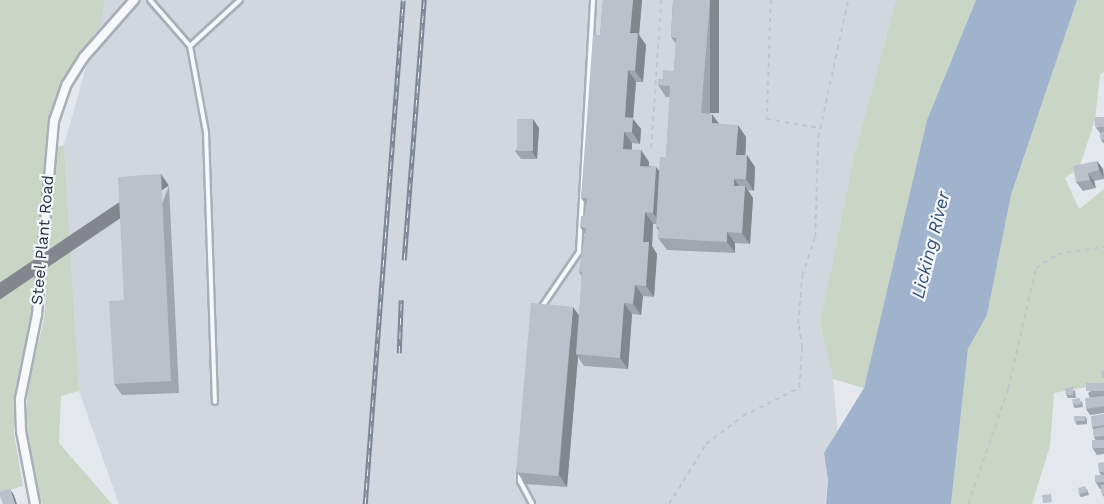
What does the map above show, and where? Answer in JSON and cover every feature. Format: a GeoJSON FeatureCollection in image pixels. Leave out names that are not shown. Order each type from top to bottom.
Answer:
{"type":"FeatureCollection","features":[{"type":"Feature","properties":{"kind":"street","name":"Steel Plant Road"},"geometry":{"type":"LineString","coordinates":[[35,504],[21,437],[20,399],[37,315],[54,121],[67,84],[84,57],[134,0]]}},
{"type":"Feature","properties":{"kind":"lane"},"geometry":{"type":"LineString","coordinates":[[150,0],[190,46],[206,132],[215,402]]}},
{"type":"Feature","properties":{"kind":"lane"},"geometry":{"type":"LineString","coordinates":[[190,46],[240,0]]}},
{"type":"Feature","properties":{"kind":"lane"},"geometry":{"type":"LineString","coordinates":[[535,316],[579,252],[593,0]]}},
{"type":"Feature","properties":{"kind":"lane"},"geometry":{"type":"LineString","coordinates":[[521,464],[520,482],[532,504]]}},
{"type":"Feature","properties":{"kind":"path"},"geometry":{"type":"LineString","coordinates":[[651,148],[661,0]]}},
{"type":"Feature","properties":{"kind":"path"},"geometry":{"type":"LineString","coordinates":[[771,0],[767,119],[821,128]]}},
{"type":"Feature","properties":{"kind":"path"},"geometry":{"type":"LineString","coordinates":[[669,504],[706,444],[743,416],[799,388],[802,276],[815,237],[821,128],[848,0]]}},
{"type":"Feature","properties":{"kind":"path"},"geometry":{"type":"LineString","coordinates":[[968,504],[1008,389],[1036,268],[1058,254],[1104,247]]}},
{"type":"Feature","properties":{"kind":"shaded area"},"geometry":{"type":"Polygon","coordinates":[[[105,0],[896,0],[853,160],[820,323],[833,379],[838,434],[824,453],[828,480],[825,504],[119,504],[79,391],[64,145],[105,0]]]}},
{"type":"Feature","properties":{"kind":"green space"},"geometry":{"type":"Polygon","coordinates":[[[0,0],[105,0],[100,26],[65,78],[50,118],[30,333],[14,398],[14,434],[23,486],[0,493],[0,0]]]}},
{"type":"Feature","properties":{"kind":"green space"},"geometry":{"type":"Polygon","coordinates":[[[896,0],[976,0],[927,120],[864,388],[833,379],[820,323],[853,160],[896,0]]]}},
{"type":"Feature","properties":{"kind":"green space"},"geometry":{"type":"Polygon","coordinates":[[[1077,0],[1104,0],[1104,72],[1100,74],[1095,120],[1079,168],[1065,178],[1079,209],[1104,189],[1104,384],[1054,393],[1050,446],[1032,504],[951,504],[968,349],[987,315],[1011,195],[1077,0]]]}},
{"type":"Feature","properties":{"kind":"green space"},"geometry":{"type":"Polygon","coordinates":[[[64,145],[79,391],[61,396],[59,443],[112,504],[42,504],[24,436],[29,380],[44,320],[56,147],[64,145]]]}},
{"type":"Feature","properties":{"kind":"water","name":"Licking River"},"geometry":{"type":"Polygon","coordinates":[[[976,0],[1077,0],[1011,195],[987,315],[968,349],[951,504],[826,504],[828,480],[824,453],[864,388],[927,120],[976,0]]]}},
{"type":"Feature","properties":{"kind":"building"},"geometry":{"type":"Polygon","coordinates":[[[603,0],[633,0],[630,33],[638,33],[635,71],[628,70],[625,117],[633,118],[632,132],[624,132],[623,149],[641,150],[640,166],[656,167],[653,213],[645,212],[643,242],[649,242],[646,286],[635,285],[633,304],[624,303],[620,358],[576,354],[582,272],[579,272],[586,228],[580,227],[581,216],[586,216],[587,198],[581,198],[593,35],[600,35],[603,0]]]}},
{"type":"Feature","properties":{"kind":"building"},"geometry":{"type":"Polygon","coordinates":[[[673,0],[710,0],[701,113],[712,114],[712,123],[738,125],[736,155],[747,155],[746,179],[734,179],[734,186],[745,186],[742,233],[727,232],[727,242],[658,238],[659,227],[656,227],[660,157],[666,157],[670,86],[658,85],[658,79],[663,79],[663,70],[674,71],[676,38],[671,37],[673,0]]]}},
{"type":"Feature","properties":{"kind":"building"},"geometry":{"type":"Polygon","coordinates":[[[1095,117],[1104,117],[1104,127],[1095,127],[1095,117]]]}},
{"type":"Feature","properties":{"kind":"building"},"geometry":{"type":"Polygon","coordinates":[[[517,119],[533,119],[533,151],[517,151],[517,119]]]}},
{"type":"Feature","properties":{"kind":"building"},"geometry":{"type":"Polygon","coordinates":[[[1104,132],[1104,139],[1101,140],[1100,133],[1104,132]]]}},
{"type":"Feature","properties":{"kind":"building"},"geometry":{"type":"Polygon","coordinates":[[[1097,161],[1099,170],[1088,173],[1090,180],[1076,182],[1073,166],[1097,161]]]}},
{"type":"Feature","properties":{"kind":"building"},"geometry":{"type":"Polygon","coordinates":[[[161,174],[171,381],[114,384],[109,301],[124,300],[118,177],[161,174]]]}},
{"type":"Feature","properties":{"kind":"building"},"geometry":{"type":"Polygon","coordinates":[[[531,303],[573,307],[558,476],[516,472],[531,303]]]}},
{"type":"Feature","properties":{"kind":"building"},"geometry":{"type":"Polygon","coordinates":[[[1086,383],[1104,383],[1104,391],[1086,391],[1086,383]]]}},
{"type":"Feature","properties":{"kind":"building"},"geometry":{"type":"Polygon","coordinates":[[[1073,387],[1073,395],[1066,395],[1065,388],[1073,387]]]}},
{"type":"Feature","properties":{"kind":"building"},"geometry":{"type":"Polygon","coordinates":[[[1104,396],[1104,406],[1086,409],[1085,398],[1104,396]]]}},
{"type":"Feature","properties":{"kind":"building"},"geometry":{"type":"Polygon","coordinates":[[[1080,398],[1081,404],[1073,405],[1072,399],[1080,398]]]}},
{"type":"Feature","properties":{"kind":"building"},"geometry":{"type":"Polygon","coordinates":[[[1104,414],[1104,425],[1092,427],[1091,416],[1104,414]]]}},
{"type":"Feature","properties":{"kind":"building"},"geometry":{"type":"Polygon","coordinates":[[[1074,416],[1085,416],[1085,421],[1074,421],[1074,416]]]}},
{"type":"Feature","properties":{"kind":"building"},"geometry":{"type":"Polygon","coordinates":[[[1104,427],[1104,436],[1094,437],[1093,429],[1104,427]]]}},
{"type":"Feature","properties":{"kind":"building"},"geometry":{"type":"Polygon","coordinates":[[[1092,440],[1104,440],[1104,448],[1092,448],[1092,440]]]}},
{"type":"Feature","properties":{"kind":"building"},"geometry":{"type":"Polygon","coordinates":[[[1104,462],[1104,472],[1099,472],[1098,463],[1104,462]]]}},
{"type":"Feature","properties":{"kind":"building"},"geometry":{"type":"Polygon","coordinates":[[[1095,475],[1104,475],[1104,482],[1095,482],[1095,475]]]}},
{"type":"Feature","properties":{"kind":"building"},"geometry":{"type":"Polygon","coordinates":[[[1085,486],[1087,492],[1079,494],[1078,488],[1085,486]]]}},
{"type":"Feature","properties":{"kind":"building"},"geometry":{"type":"Polygon","coordinates":[[[10,489],[15,504],[3,504],[0,492],[10,489]]]}},
{"type":"Feature","properties":{"kind":"building"},"geometry":{"type":"Polygon","coordinates":[[[1051,494],[1052,502],[1043,503],[1042,495],[1051,494]]]}},
{"type":"Feature","properties":{"kind":"railway"},"geometry":{"type":"LineString","coordinates":[[365,504],[403,0]]}},
{"type":"Feature","properties":{"kind":"railway"},"geometry":{"type":"LineString","coordinates":[[404,260],[424,0]]}},
{"type":"Feature","properties":{"kind":"railway"},"geometry":{"type":"LineString","coordinates":[[399,353],[401,300]]}}]}
